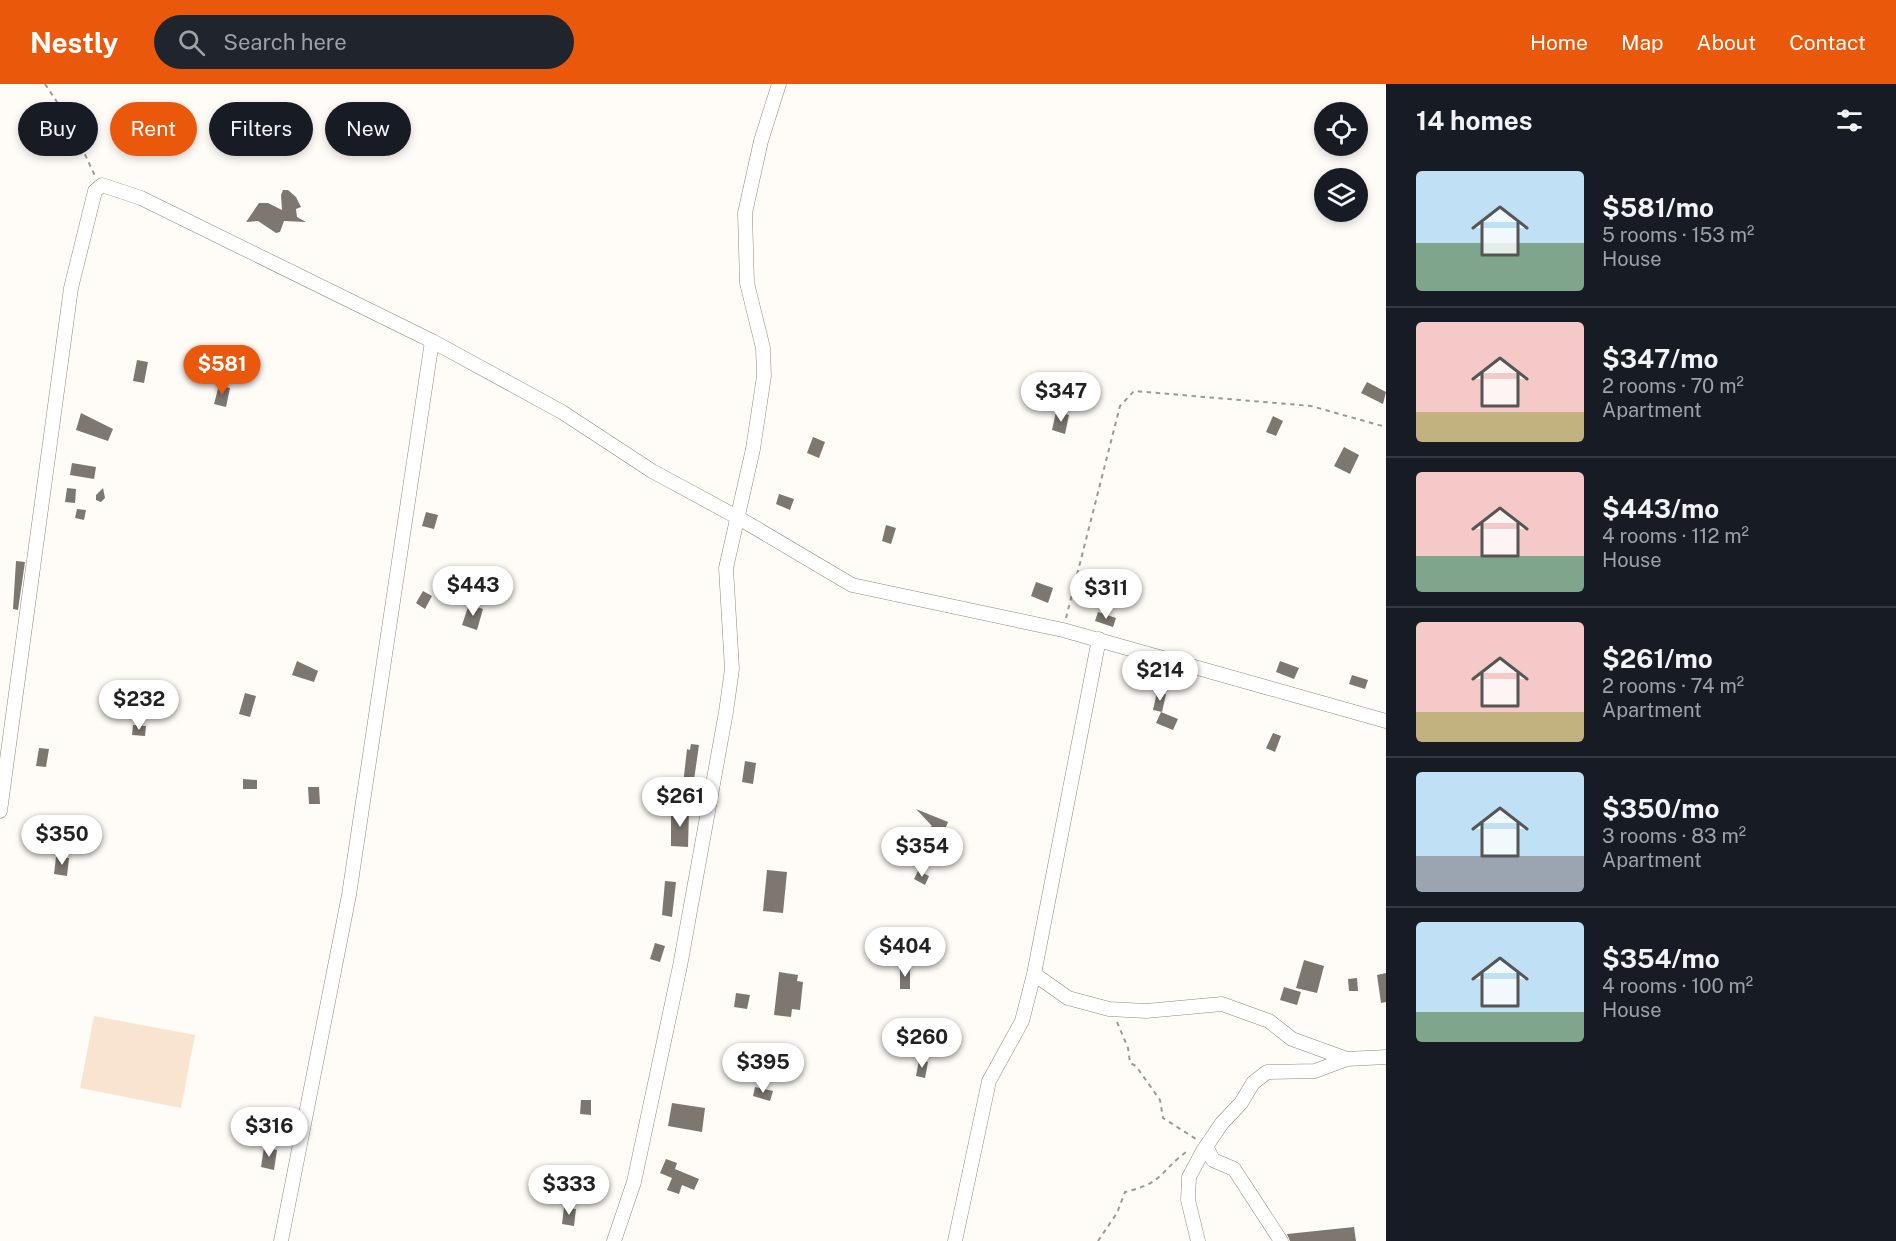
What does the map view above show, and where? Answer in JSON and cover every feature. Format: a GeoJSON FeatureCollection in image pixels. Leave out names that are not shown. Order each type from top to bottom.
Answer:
{"type":"FeatureCollection","features":[{"type":"Feature","properties":{"kind":"street"},"geometry":{"type":"LineString","coordinates":[[614,1241],[634,1182],[680,966],[726,712],[732,669],[726,568],[753,449],[764,376],[763,348],[747,283],[745,213],[761,141],[779,84]]}},
{"type":"Feature","properties":{"kind":"street"},"geometry":{"type":"LineString","coordinates":[[0,811],[49,434],[71,288],[83,233],[99,185],[113,187],[141,198],[432,341],[562,412],[652,471],[737,517],[852,585],[1099,639],[1386,721]]}},
{"type":"Feature","properties":{"kind":"street"},"geometry":{"type":"LineString","coordinates":[[281,1241],[349,895],[432,341]]}},
{"type":"Feature","properties":{"kind":"street"},"geometry":{"type":"LineString","coordinates":[[955,1241],[989,1081],[1022,1021],[1034,974],[1099,639]]}},
{"type":"Feature","properties":{"kind":"street"},"geometry":{"type":"LineString","coordinates":[[1034,974],[1068,998],[1109,1009],[1146,1011],[1222,1004],[1269,1021],[1292,1039],[1347,1059]]}},
{"type":"Feature","properties":{"kind":"street"},"geometry":{"type":"LineString","coordinates":[[1198,1241],[1188,1200],[1189,1177],[1206,1146],[1222,1123],[1241,1103],[1253,1083],[1267,1072],[1315,1071],[1347,1059],[1386,1058]]}},
{"type":"Feature","properties":{"kind":"street"},"geometry":{"type":"LineString","coordinates":[[1206,1146],[1213,1160],[1234,1169],[1281,1241]]}},
{"type":"Feature","properties":{"kind":"path"},"geometry":{"type":"LineString","coordinates":[[45,84],[69,120],[99,185]]}},
{"type":"Feature","properties":{"kind":"path"},"geometry":{"type":"LineString","coordinates":[[1063,630],[1120,406],[1134,391],[1311,406],[1386,427]]}},
{"type":"Feature","properties":{"kind":"path"},"geometry":{"type":"LineString","coordinates":[[1109,1009],[1128,1048],[1130,1063],[1136,1066],[1160,1100],[1163,1118],[1206,1146]]}},
{"type":"Feature","properties":{"kind":"path"},"geometry":{"type":"LineString","coordinates":[[1098,1241],[1117,1213],[1125,1192],[1148,1187],[1160,1179],[1176,1159],[1191,1148],[1192,1136]]}},
{"type":"Feature","properties":{"kind":"shaded area"},"geometry":{"type":"Polygon","coordinates":[[[94,1016],[195,1035],[181,1108],[80,1088],[94,1016]]]}},
{"type":"Feature","properties":{"kind":"building"},"geometry":{"type":"Polygon","coordinates":[[[283,190],[288,190],[296,197],[301,207],[296,209],[297,217],[306,222],[284,221],[280,232],[276,233],[258,221],[246,222],[259,203],[268,203],[282,210],[283,190]]]}},
{"type":"Feature","properties":{"kind":"building"},"geometry":{"type":"Polygon","coordinates":[[[137,360],[148,362],[144,383],[133,381],[137,360]]]}},
{"type":"Feature","properties":{"kind":"building"},"geometry":{"type":"Polygon","coordinates":[[[1367,382],[1386,392],[1383,404],[1361,393],[1367,382]]]}},
{"type":"Feature","properties":{"kind":"building"},"geometry":{"type":"Polygon","coordinates":[[[219,385],[230,388],[226,407],[214,404],[219,385]]]}},
{"type":"Feature","properties":{"kind":"building"},"geometry":{"type":"Polygon","coordinates":[[[1056,412],[1069,415],[1065,434],[1052,430],[1056,412]]]}},
{"type":"Feature","properties":{"kind":"building"},"geometry":{"type":"Polygon","coordinates":[[[81,413],[113,429],[108,441],[76,430],[81,413]]]}},
{"type":"Feature","properties":{"kind":"building"},"geometry":{"type":"Polygon","coordinates":[[[1273,416],[1283,421],[1276,436],[1266,432],[1273,416]]]}},
{"type":"Feature","properties":{"kind":"building"},"geometry":{"type":"Polygon","coordinates":[[[813,437],[825,442],[819,458],[807,453],[813,437]]]}},
{"type":"Feature","properties":{"kind":"building"},"geometry":{"type":"Polygon","coordinates":[[[1344,447],[1359,455],[1350,474],[1334,466],[1344,447]]]}},
{"type":"Feature","properties":{"kind":"building"},"geometry":{"type":"Polygon","coordinates":[[[72,463],[96,467],[94,479],[70,475],[72,463]]]}},
{"type":"Feature","properties":{"kind":"building"},"geometry":{"type":"Polygon","coordinates":[[[67,488],[76,489],[75,503],[65,502],[67,488]]]}},
{"type":"Feature","properties":{"kind":"building"},"geometry":{"type":"Polygon","coordinates":[[[103,488],[105,498],[101,502],[96,500],[96,495],[103,488]]]}},
{"type":"Feature","properties":{"kind":"building"},"geometry":{"type":"Polygon","coordinates":[[[779,494],[794,499],[790,510],[776,504],[779,494]]]}},
{"type":"Feature","properties":{"kind":"building"},"geometry":{"type":"Polygon","coordinates":[[[77,509],[86,510],[84,520],[75,518],[77,509]]]}},
{"type":"Feature","properties":{"kind":"building"},"geometry":{"type":"Polygon","coordinates":[[[426,512],[438,515],[434,529],[422,526],[426,512]]]}},
{"type":"Feature","properties":{"kind":"building"},"geometry":{"type":"Polygon","coordinates":[[[886,525],[896,528],[891,544],[882,541],[886,525]]]}},
{"type":"Feature","properties":{"kind":"building"},"geometry":{"type":"Polygon","coordinates":[[[16,561],[25,562],[18,610],[13,609],[16,561]]]}},
{"type":"Feature","properties":{"kind":"building"},"geometry":{"type":"Polygon","coordinates":[[[1036,582],[1053,588],[1048,603],[1031,596],[1036,582]]]}},
{"type":"Feature","properties":{"kind":"building"},"geometry":{"type":"Polygon","coordinates":[[[423,591],[432,596],[425,609],[416,603],[423,591]]]}},
{"type":"Feature","properties":{"kind":"building"},"geometry":{"type":"Polygon","coordinates":[[[469,604],[483,609],[477,630],[462,625],[469,604]]]}},
{"type":"Feature","properties":{"kind":"building"},"geometry":{"type":"Polygon","coordinates":[[[1098,612],[1116,618],[1113,627],[1095,621],[1098,612]]]}},
{"type":"Feature","properties":{"kind":"building"},"geometry":{"type":"Polygon","coordinates":[[[297,661],[318,671],[314,682],[292,675],[297,661]]]}},
{"type":"Feature","properties":{"kind":"building"},"geometry":{"type":"Polygon","coordinates":[[[1280,661],[1299,668],[1294,679],[1276,672],[1280,661]]]}},
{"type":"Feature","properties":{"kind":"building"},"geometry":{"type":"Polygon","coordinates":[[[1352,675],[1368,680],[1365,689],[1349,684],[1352,675]]]}},
{"type":"Feature","properties":{"kind":"building"},"geometry":{"type":"Polygon","coordinates":[[[1157,692],[1166,694],[1162,712],[1153,710],[1157,692]]]}},
{"type":"Feature","properties":{"kind":"building"},"geometry":{"type":"Polygon","coordinates":[[[245,693],[256,696],[250,717],[239,714],[245,693]]]}},
{"type":"Feature","properties":{"kind":"building"},"geometry":{"type":"Polygon","coordinates":[[[1161,712],[1178,719],[1173,730],[1156,723],[1161,712]]]}},
{"type":"Feature","properties":{"kind":"building"},"geometry":{"type":"Polygon","coordinates":[[[133,725],[146,726],[145,736],[132,735],[133,725]]]}},
{"type":"Feature","properties":{"kind":"building"},"geometry":{"type":"Polygon","coordinates":[[[1273,733],[1281,736],[1275,752],[1266,748],[1273,733]]]}},
{"type":"Feature","properties":{"kind":"building"},"geometry":{"type":"Polygon","coordinates":[[[691,744],[699,745],[693,787],[683,785],[687,749],[690,750],[691,744]]]}},
{"type":"Feature","properties":{"kind":"building"},"geometry":{"type":"Polygon","coordinates":[[[39,748],[49,749],[46,767],[36,766],[39,748]]]}},
{"type":"Feature","properties":{"kind":"building"},"geometry":{"type":"Polygon","coordinates":[[[745,761],[756,763],[753,784],[742,782],[745,761]]]}},
{"type":"Feature","properties":{"kind":"building"},"geometry":{"type":"Polygon","coordinates":[[[243,779],[257,780],[257,789],[243,789],[243,779]]]}},
{"type":"Feature","properties":{"kind":"building"},"geometry":{"type":"Polygon","coordinates":[[[308,787],[319,787],[320,804],[309,804],[308,787]]]}},
{"type":"Feature","properties":{"kind":"building"},"geometry":{"type":"Polygon","coordinates":[[[671,808],[689,810],[688,847],[671,846],[671,808]]]}},
{"type":"Feature","properties":{"kind":"building"},"geometry":{"type":"Polygon","coordinates":[[[916,809],[948,822],[938,846],[913,837],[932,826],[916,809]]]}},
{"type":"Feature","properties":{"kind":"building"},"geometry":{"type":"Polygon","coordinates":[[[56,857],[69,858],[67,876],[54,874],[56,857]]]}},
{"type":"Feature","properties":{"kind":"building"},"geometry":{"type":"Polygon","coordinates":[[[767,870],[787,872],[783,913],[763,911],[767,870]]]}},
{"type":"Feature","properties":{"kind":"building"},"geometry":{"type":"Polygon","coordinates":[[[918,871],[929,876],[925,885],[914,879],[918,871]]]}},
{"type":"Feature","properties":{"kind":"building"},"geometry":{"type":"Polygon","coordinates":[[[665,881],[676,882],[672,917],[662,915],[665,881]]]}},
{"type":"Feature","properties":{"kind":"building"},"geometry":{"type":"Polygon","coordinates":[[[655,943],[665,946],[660,962],[650,959],[655,943]]]}},
{"type":"Feature","properties":{"kind":"building"},"geometry":{"type":"Polygon","coordinates":[[[1304,960],[1324,966],[1317,993],[1296,988],[1304,960]]]}},
{"type":"Feature","properties":{"kind":"building"},"geometry":{"type":"Polygon","coordinates":[[[900,966],[910,966],[910,989],[900,989],[900,966]]]}},
{"type":"Feature","properties":{"kind":"building"},"geometry":{"type":"Polygon","coordinates":[[[779,972],[798,975],[797,981],[803,982],[800,1010],[792,1009],[791,1017],[774,1015],[779,972]]]}},
{"type":"Feature","properties":{"kind":"building"},"geometry":{"type":"Polygon","coordinates":[[[1386,973],[1386,1002],[1381,1003],[1377,975],[1386,973]]]}},
{"type":"Feature","properties":{"kind":"building"},"geometry":{"type":"Polygon","coordinates":[[[1357,978],[1358,991],[1349,991],[1348,979],[1357,978]]]}},
{"type":"Feature","properties":{"kind":"building"},"geometry":{"type":"Polygon","coordinates":[[[1284,987],[1301,992],[1297,1005],[1280,1000],[1284,987]]]}},
{"type":"Feature","properties":{"kind":"building"},"geometry":{"type":"Polygon","coordinates":[[[736,993],[750,995],[747,1009],[734,1007],[736,993]]]}},
{"type":"Feature","properties":{"kind":"building"},"geometry":{"type":"Polygon","coordinates":[[[919,1060],[928,1062],[925,1078],[916,1076],[919,1060]]]}},
{"type":"Feature","properties":{"kind":"building"},"geometry":{"type":"Polygon","coordinates":[[[755,1087],[773,1091],[770,1101],[753,1096],[755,1087]]]}},
{"type":"Feature","properties":{"kind":"building"},"geometry":{"type":"Polygon","coordinates":[[[581,1100],[591,1100],[591,1115],[580,1114],[581,1100]]]}},
{"type":"Feature","properties":{"kind":"building"},"geometry":{"type":"Polygon","coordinates":[[[672,1103],[705,1108],[702,1132],[668,1126],[672,1103]]]}},
{"type":"Feature","properties":{"kind":"building"},"geometry":{"type":"Polygon","coordinates":[[[264,1147],[277,1150],[274,1170],[261,1167],[264,1147]]]}},
{"type":"Feature","properties":{"kind":"building"},"geometry":{"type":"Polygon","coordinates":[[[666,1159],[677,1163],[675,1169],[699,1179],[694,1190],[682,1185],[679,1194],[667,1190],[672,1178],[660,1173],[666,1159]]]}},
{"type":"Feature","properties":{"kind":"building"},"geometry":{"type":"Polygon","coordinates":[[[564,1207],[576,1209],[574,1226],[562,1224],[564,1207]]]}},
{"type":"Feature","properties":{"kind":"building"},"geometry":{"type":"Polygon","coordinates":[[[1354,1227],[1356,1241],[1290,1241],[1287,1234],[1354,1227]]]}}]}
